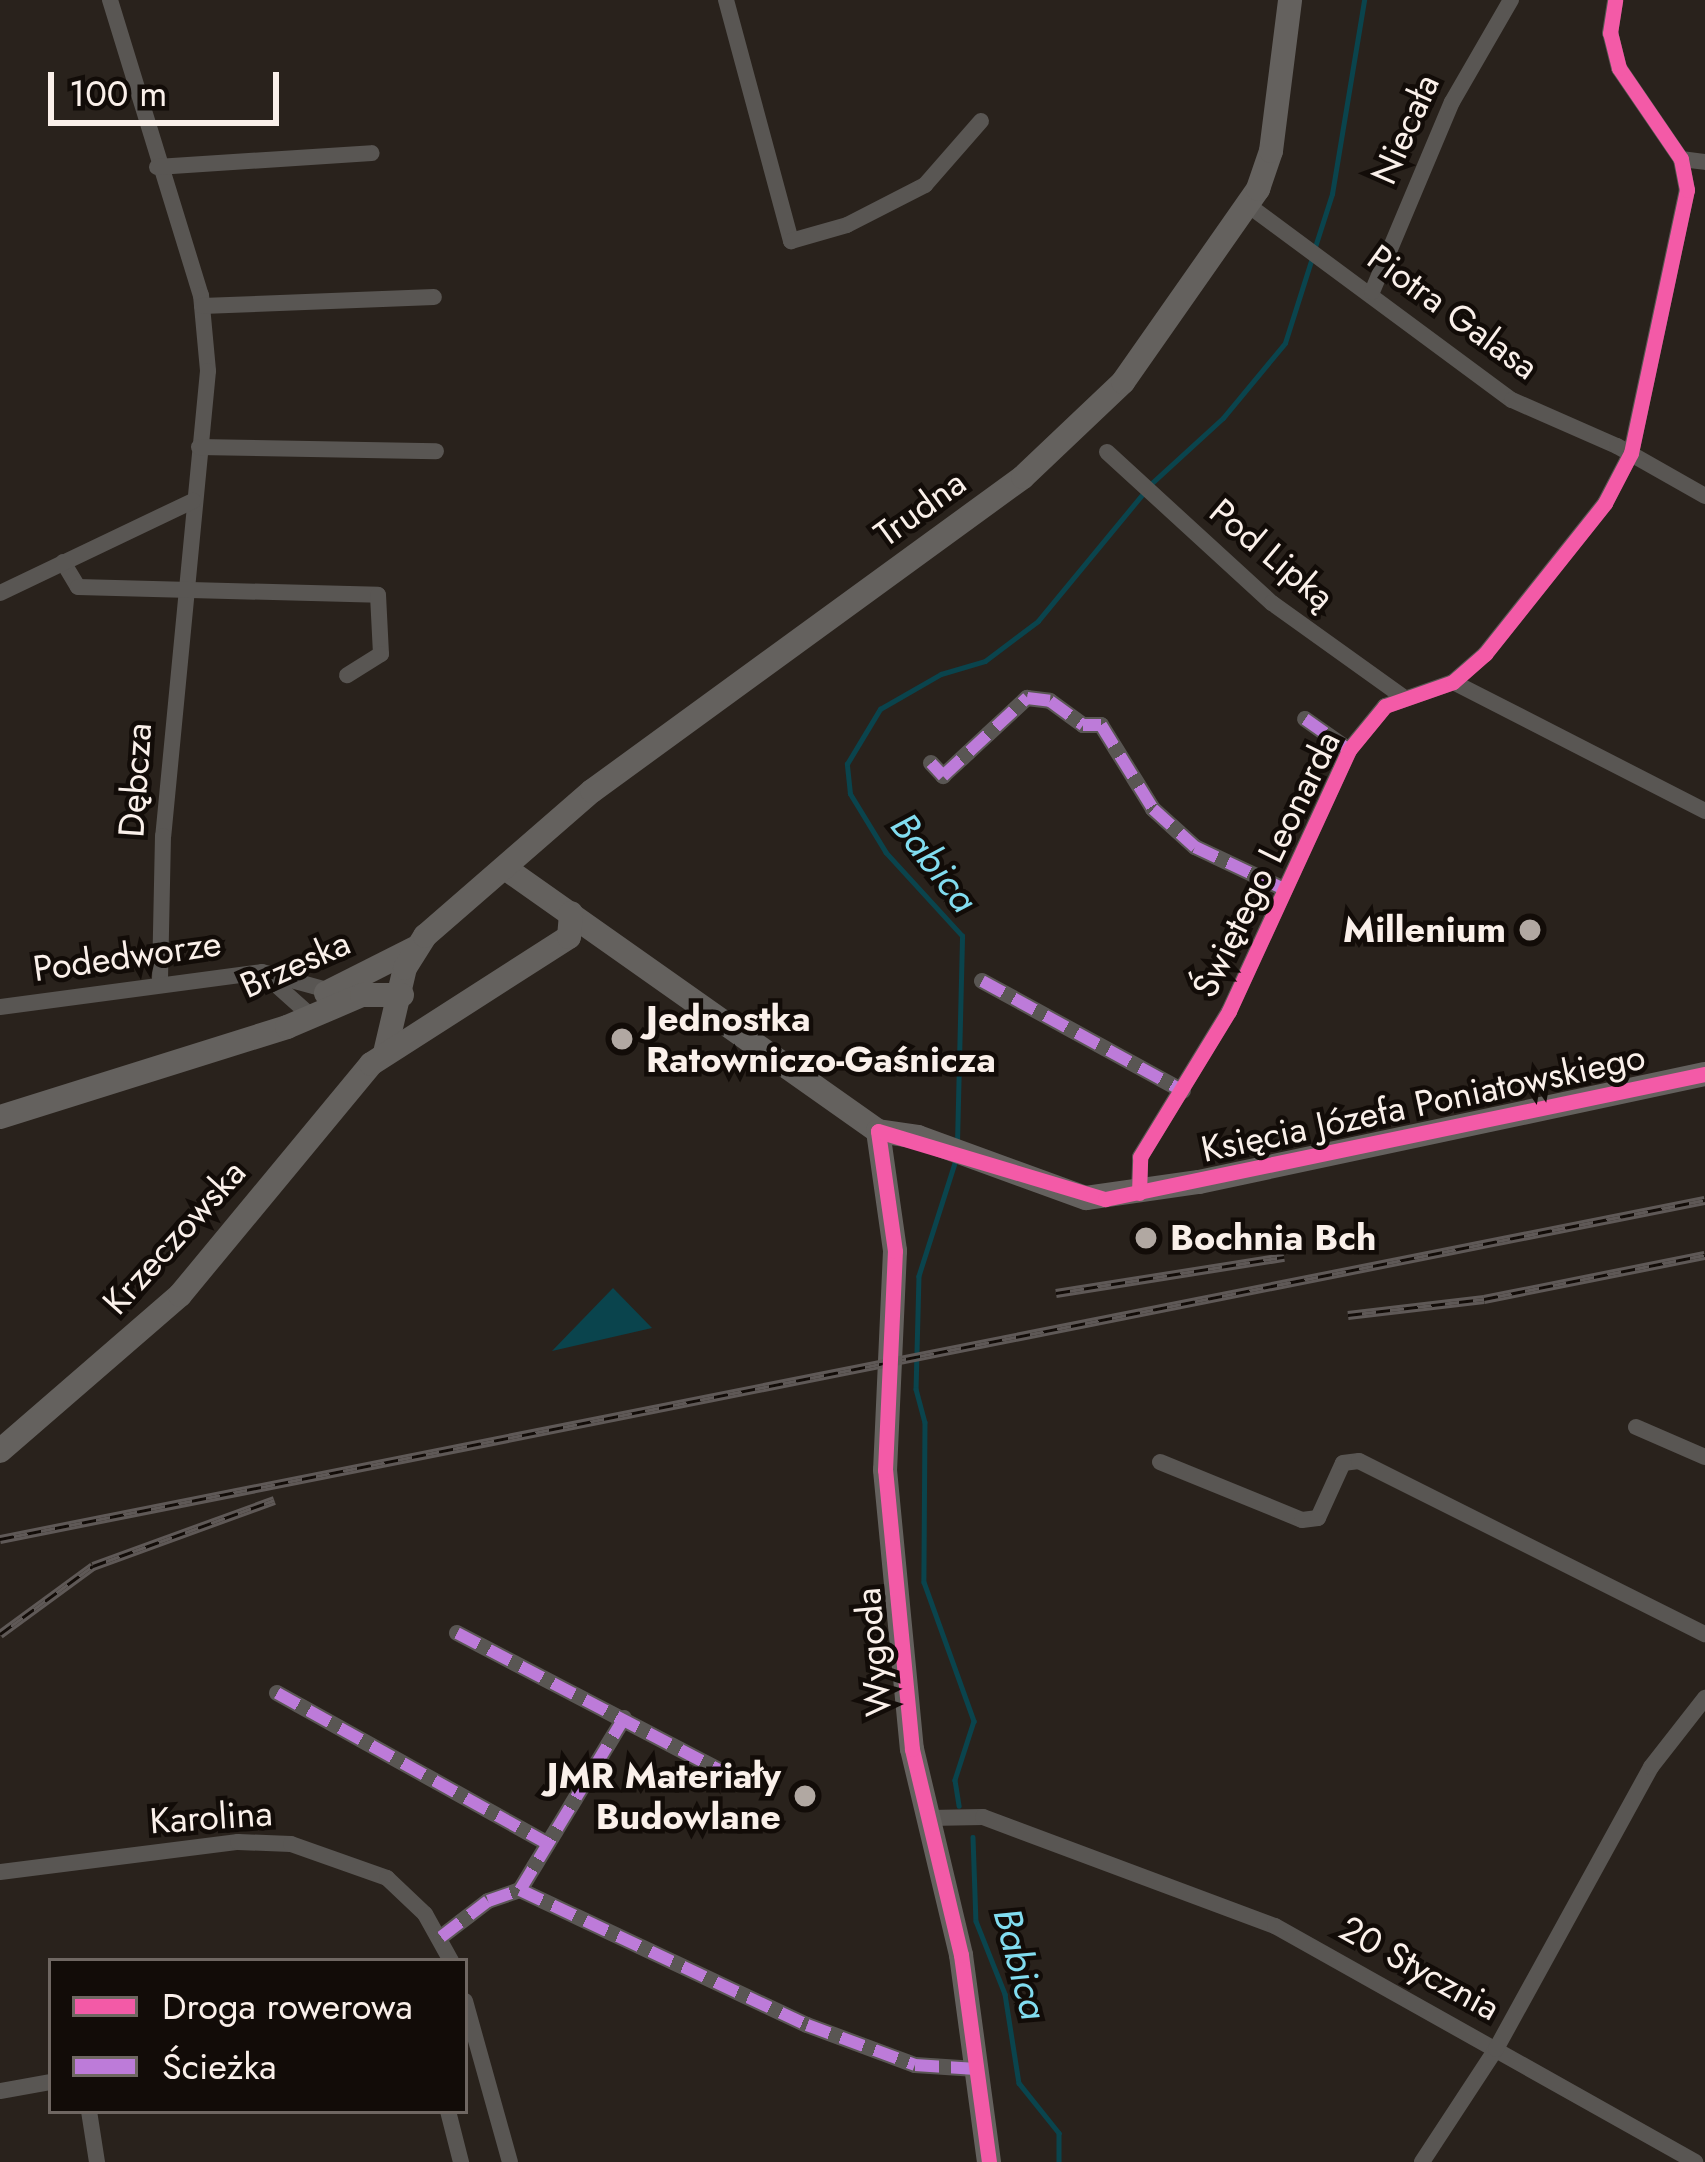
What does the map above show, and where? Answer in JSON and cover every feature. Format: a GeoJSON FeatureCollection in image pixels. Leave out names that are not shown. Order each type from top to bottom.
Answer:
{"type":"FeatureCollection","features":[{"type":"Feature","properties":{"kind":"main road","name":"Trudna"},"geometry":{"type":"LineString","coordinates":[[415,947],[592,791],[1079,429],[1123,382],[1248,206],[1271,151],[1290,0]]}},
{"type":"Feature","properties":{"kind":"main road","name":"Księcia Józefa Poniatowskiego"},"geometry":{"type":"LineString","coordinates":[[506,868],[570,925],[634,962],[878,1131],[954,1151],[1074,1196],[1139,1193],[1705,1074]]}},
{"type":"Feature","properties":{"kind":"main road","name":"Krzeczowska"},"geometry":{"type":"LineString","coordinates":[[0,1451],[180,1295],[385,1053],[570,925]]}},
{"type":"Feature","properties":{"kind":"main road","name":"Krzeczowska"},"geometry":{"type":"LineString","coordinates":[[385,1053],[415,947]]}},
{"type":"Feature","properties":{"kind":"main road","name":"Brzeska"},"geometry":{"type":"LineString","coordinates":[[304,1013],[331,991],[415,947]]}},
{"type":"Feature","properties":{"kind":"main road","name":"Brzeska"},"geometry":{"type":"LineString","coordinates":[[0,1117],[362,994],[402,994]]}},
{"type":"Feature","properties":{"kind":"main road"},"geometry":{"type":"LineString","coordinates":[[402,994],[444,1013]]}},
{"type":"Feature","properties":{"kind":"main road","name":"Wygoda"},"geometry":{"type":"LineString","coordinates":[[878,1131],[895,1251],[885,1470],[912,1749],[961,1955],[989,2162]]}},
{"type":"Feature","properties":{"kind":"street","name":"Dębcza"},"geometry":{"type":"LineString","coordinates":[[110,0],[202,306],[208,371],[183,584],[160,980]]}},
{"type":"Feature","properties":{"kind":"street"},"geometry":{"type":"LineString","coordinates":[[726,0],[791,241],[847,225],[926,184],[981,121]]}},
{"type":"Feature","properties":{"kind":"street","name":"Niecała"},"geometry":{"type":"LineString","coordinates":[[1372,292],[1452,102],[1511,0]]}},
{"type":"Feature","properties":{"kind":"street"},"geometry":{"type":"LineString","coordinates":[[1615,0],[1610,33],[1619,68],[1681,159],[1705,162]]}},
{"type":"Feature","properties":{"kind":"street"},"geometry":{"type":"LineString","coordinates":[[158,167],[372,153]]}},
{"type":"Feature","properties":{"kind":"street","name":"Świętego Leonarda"},"geometry":{"type":"LineString","coordinates":[[1139,1193],[1140,1156],[1183,1091],[1349,750],[1371,719],[1402,696],[1453,682],[1485,654],[1605,503],[1631,453],[1687,190],[1681,159]]}},
{"type":"Feature","properties":{"kind":"street","name":"Piotra Galasa"},"geometry":{"type":"LineString","coordinates":[[1248,206],[1372,292],[1512,400],[1631,453],[1705,496]]}},
{"type":"Feature","properties":{"kind":"street"},"geometry":{"type":"LineString","coordinates":[[202,306],[434,297]]}},
{"type":"Feature","properties":{"kind":"street"},"geometry":{"type":"LineString","coordinates":[[199,447],[436,451]]}},
{"type":"Feature","properties":{"kind":"street","name":"Pod Lipką"},"geometry":{"type":"LineString","coordinates":[[1107,452],[1272,603],[1402,696]]}},
{"type":"Feature","properties":{"kind":"street"},"geometry":{"type":"LineString","coordinates":[[0,593],[193,501]]}},
{"type":"Feature","properties":{"kind":"street"},"geometry":{"type":"LineString","coordinates":[[63,562],[78,587],[183,584],[378,595],[382,654],[347,675]]}},
{"type":"Feature","properties":{"kind":"street"},"geometry":{"type":"LineString","coordinates":[[1453,682],[1705,811]]}},
{"type":"Feature","properties":{"kind":"street"},"geometry":{"type":"LineString","coordinates":[[931,763],[943,776],[1027,698],[1050,701],[1083,725],[1101,724],[1153,809],[1195,847],[1284,890]]}},
{"type":"Feature","properties":{"kind":"street"},"geometry":{"type":"LineString","coordinates":[[1304,719],[1349,750]]}},
{"type":"Feature","properties":{"kind":"street","name":"Podedworze"},"geometry":{"type":"LineString","coordinates":[[262,972],[304,1013]]}},
{"type":"Feature","properties":{"kind":"street","name":"Podedworze"},"geometry":{"type":"LineString","coordinates":[[0,1007],[160,980],[262,972],[331,991]]}},
{"type":"Feature","properties":{"kind":"street"},"geometry":{"type":"LineString","coordinates":[[982,981],[1183,1091]]}},
{"type":"Feature","properties":{"kind":"street"},"geometry":{"type":"LineString","coordinates":[[1636,1427],[1705,1457]]}},
{"type":"Feature","properties":{"kind":"street"},"geometry":{"type":"LineString","coordinates":[[1160,1462],[1302,1520],[1318,1518],[1343,1463],[1360,1460],[1705,1634]]}},
{"type":"Feature","properties":{"kind":"street"},"geometry":{"type":"LineString","coordinates":[[457,1633],[732,1777]]}},
{"type":"Feature","properties":{"kind":"street"},"geometry":{"type":"LineString","coordinates":[[277,1693],[548,1844]]}},
{"type":"Feature","properties":{"kind":"street","name":"20 Stycznia"},"geometry":{"type":"LineString","coordinates":[[929,1818],[983,1817],[1153,1875],[1276,1926],[1496,2049],[1652,1767],[1705,1698]]}},
{"type":"Feature","properties":{"kind":"street"},"geometry":{"type":"LineString","coordinates":[[441,1937],[488,1901],[520,1890],[624,1718]]}},
{"type":"Feature","properties":{"kind":"street","name":"Karolina"},"geometry":{"type":"LineString","coordinates":[[0,1872],[238,1842],[291,1844],[387,1878],[441,1937],[450,1958]]}},
{"type":"Feature","properties":{"kind":"street"},"geometry":{"type":"LineString","coordinates":[[520,1890],[807,2025],[915,2065],[976,2069]]}},
{"type":"Feature","properties":{"kind":"street"},"geometry":{"type":"LineString","coordinates":[[468,2011],[510,2162]]}},
{"type":"Feature","properties":{"kind":"street"},"geometry":{"type":"LineString","coordinates":[[1422,2162],[1496,2049],[1695,2162]]}},
{"type":"Feature","properties":{"kind":"street"},"geometry":{"type":"LineString","coordinates":[[0,2091],[48,2083]]}},
{"type":"Feature","properties":{"kind":"street"},"geometry":{"type":"LineString","coordinates":[[89,2114],[97,2162]]}},
{"type":"Feature","properties":{"kind":"street"},"geometry":{"type":"LineString","coordinates":[[449,2114],[461,2162]]}},
{"type":"Feature","properties":{"kind":"water"},"geometry":{"type":"Polygon","coordinates":[[[613,1288],[652,1328],[552,1351],[613,1288]]]}},
{"type":"Feature","properties":{"kind":"waterway","name":"Babica"},"geometry":{"type":"LineString","coordinates":[[1315,247],[1332,194],[1364,0]]}},
{"type":"Feature","properties":{"kind":"waterway","name":"Babica"},"geometry":{"type":"LineString","coordinates":[[1152,483],[1223,418],[1285,343],[1312,258]]}},
{"type":"Feature","properties":{"kind":"waterway","name":"Babica"},"geometry":{"type":"LineString","coordinates":[[957,1143],[962,936],[886,853],[850,794],[847,764],[880,709],[941,674],[985,661],[1038,621],[1145,491]]}},
{"type":"Feature","properties":{"kind":"waterway","name":"Babica"},"geometry":{"type":"LineString","coordinates":[[956,1160],[919,1276],[916,1389],[925,1422],[924,1582],[974,1721],[955,1780],[959,1806]]}},
{"type":"Feature","properties":{"kind":"waterway","name":"Babica"},"geometry":{"type":"LineString","coordinates":[[973,1837],[976,1921],[1005,1994],[1019,2083],[1059,2133],[1059,2162]]}},
{"type":"Feature","properties":{"kind":"railway"},"geometry":{"type":"LineString","coordinates":[[0,1539],[1705,1200]]}},
{"type":"Feature","properties":{"kind":"railway"},"geometry":{"type":"LineString","coordinates":[[1348,1315],[1484,1299],[1705,1255]]}},
{"type":"Feature","properties":{"kind":"railway"},"geometry":{"type":"LineString","coordinates":[[1056,1293],[1284,1257]]}},
{"type":"Feature","properties":{"kind":"railway"},"geometry":{"type":"LineString","coordinates":[[0,1634],[93,1566],[274,1500]]}},
{"type":"Feature","properties":{"kind":"marked path"},"geometry":{"type":"LineString","coordinates":[[931,763],[943,776],[1027,698],[1050,701],[1083,725],[1101,725],[1153,809],[1195,847],[1284,889]]}},
{"type":"Feature","properties":{"kind":"marked path"},"geometry":{"type":"LineString","coordinates":[[1305,719],[1349,750]]}},
{"type":"Feature","properties":{"kind":"marked path"},"geometry":{"type":"LineString","coordinates":[[982,981],[1183,1091]]}},
{"type":"Feature","properties":{"kind":"marked path"},"geometry":{"type":"LineString","coordinates":[[457,1633],[732,1777]]}},
{"type":"Feature","properties":{"kind":"marked path"},"geometry":{"type":"LineString","coordinates":[[277,1693],[548,1844]]}},
{"type":"Feature","properties":{"kind":"marked path"},"geometry":{"type":"LineString","coordinates":[[520,1890],[624,1718]]}},
{"type":"Feature","properties":{"kind":"marked path"},"geometry":{"type":"LineString","coordinates":[[441,1937],[488,1901],[520,1890],[807,2025],[915,2065],[976,2069]]}},
{"type":"Feature","properties":{"kind":"cycle path"},"geometry":{"type":"LineString","coordinates":[[1139,1193],[1140,1157],[1229,1011],[1349,750],[1385,706],[1453,682],[1485,654],[1605,503],[1631,453],[1687,190],[1681,159],[1619,68],[1610,33],[1615,0]]}},
{"type":"Feature","properties":{"kind":"cycle path"},"geometry":{"type":"LineString","coordinates":[[989,2162],[961,1955],[912,1749],[885,1470],[895,1251],[878,1131],[1105,1199],[1705,1074]]}},
{"type":"Feature","properties":{"kind":"place","name":"Millenium"},"geometry":{"type":"Point","coordinates":[1530,930]}},
{"type":"Feature","properties":{"kind":"place","name":"Jednostka Ratowniczo-Gaśnicza"},"geometry":{"type":"Point","coordinates":[622,1039]}},
{"type":"Feature","properties":{"kind":"place","name":"Bochnia Bch"},"geometry":{"type":"Point","coordinates":[1146,1238]}},
{"type":"Feature","properties":{"kind":"place","name":"JMR Materiały Budowlane"},"geometry":{"type":"Point","coordinates":[805,1796]}}]}
